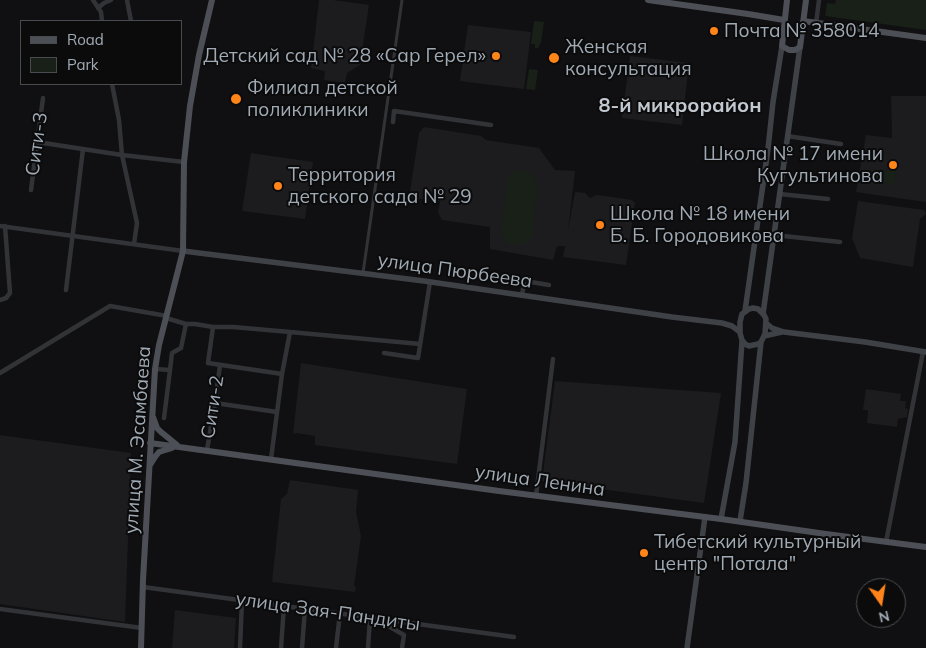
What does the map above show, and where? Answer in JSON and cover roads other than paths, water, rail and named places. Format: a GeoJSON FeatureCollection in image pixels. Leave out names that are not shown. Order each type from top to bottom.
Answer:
{"type":"FeatureCollection","features":[{"type":"Feature","properties":{"kind":"main road","name":"улица М. Эсамбаева"},"geometry":{"type":"LineString","coordinates":[[141,648],[155,369],[159,345],[183,251],[184,162],[190,106],[199,55],[212,0]]}},
{"type":"Feature","properties":{"kind":"main road"},"geometry":{"type":"LineString","coordinates":[[648,0],[784,20]]}},
{"type":"Feature","properties":{"kind":"main road"},"geometry":{"type":"LineString","coordinates":[[722,323],[740,318],[745,311],[787,0]]}},
{"type":"Feature","properties":{"kind":"main road"},"geometry":{"type":"LineString","coordinates":[[763,314],[806,0]]}},
{"type":"Feature","properties":{"kind":"main road"},"geometry":{"type":"LineString","coordinates":[[803,21],[926,38]]}},
{"type":"Feature","properties":{"kind":"main road"},"geometry":{"type":"LineString","coordinates":[[782,46],[789,50],[795,50],[800,47]]}},
{"type":"Feature","properties":{"kind":"main road","name":"улица Пюрбеева"},"geometry":{"type":"LineString","coordinates":[[183,251],[363,273],[722,323]]}},
{"type":"Feature","properties":{"kind":"main road"},"geometry":{"type":"LineString","coordinates":[[740,521],[746,483],[761,342],[766,323],[766,319],[758,309],[753,308],[745,311]]}},
{"type":"Feature","properties":{"kind":"main road"},"geometry":{"type":"LineString","coordinates":[[722,519],[735,442],[742,341],[740,318]]}},
{"type":"Feature","properties":{"kind":"main road"},"geometry":{"type":"LineString","coordinates":[[722,323],[732,326],[740,332]]}},
{"type":"Feature","properties":{"kind":"main road"},"geometry":{"type":"LineString","coordinates":[[766,323],[772,328],[784,332],[865,342],[924,352]]}},
{"type":"Feature","properties":{"kind":"main road"},"geometry":{"type":"LineString","coordinates":[[764,336],[784,332]]}},
{"type":"Feature","properties":{"kind":"main road"},"geometry":{"type":"LineString","coordinates":[[742,341],[749,346],[761,342]]}},
{"type":"Feature","properties":{"kind":"main road"},"geometry":{"type":"LineString","coordinates":[[152,413],[157,428],[166,437],[180,446]]}},
{"type":"Feature","properties":{"kind":"main road","name":"улица Ленина"},"geometry":{"type":"LineString","coordinates":[[150,443],[926,547]]}},
{"type":"Feature","properties":{"kind":"main road"},"geometry":{"type":"LineString","coordinates":[[149,466],[159,452],[180,446]]}},
{"type":"Feature","properties":{"kind":"main road"},"geometry":{"type":"LineString","coordinates":[[688,648],[705,517]]}},
{"type":"Feature","properties":{"kind":"street"},"geometry":{"type":"LineString","coordinates":[[93,0],[101,12],[102,20]]}},
{"type":"Feature","properties":{"kind":"street"},"geometry":{"type":"LineString","coordinates":[[98,8],[111,0]]}},
{"type":"Feature","properties":{"kind":"street"},"geometry":{"type":"LineString","coordinates":[[127,0],[132,20]]}},
{"type":"Feature","properties":{"kind":"street"},"geometry":{"type":"LineString","coordinates":[[363,273],[402,0]]}},
{"type":"Feature","properties":{"kind":"street"},"geometry":{"type":"LineString","coordinates":[[816,24],[819,0]]}},
{"type":"Feature","properties":{"kind":"street"},"geometry":{"type":"LineString","coordinates":[[112,85],[122,155],[137,223],[134,244]]}},
{"type":"Feature","properties":{"kind":"street","name":"Сити-3"},"geometry":{"type":"LineString","coordinates":[[30,190],[43,98]]}},
{"type":"Feature","properties":{"kind":"street"},"geometry":{"type":"LineString","coordinates":[[393,122],[394,111],[490,125]]}},
{"type":"Feature","properties":{"kind":"street"},"geometry":{"type":"LineString","coordinates":[[787,136],[841,144]]}},
{"type":"Feature","properties":{"kind":"street"},"geometry":{"type":"LineString","coordinates":[[37,142],[184,162]]}},
{"type":"Feature","properties":{"kind":"street"},"geometry":{"type":"LineString","coordinates":[[66,290],[84,149]]}},
{"type":"Feature","properties":{"kind":"street"},"geometry":{"type":"LineString","coordinates":[[780,194],[828,199]]}},
{"type":"Feature","properties":{"kind":"street"},"geometry":{"type":"LineString","coordinates":[[0,300],[6,298],[10,293],[3,226],[183,251]]}},
{"type":"Feature","properties":{"kind":"street"},"geometry":{"type":"LineString","coordinates":[[774,235],[840,242]]}},
{"type":"Feature","properties":{"kind":"street"},"geometry":{"type":"LineString","coordinates":[[384,353],[418,358],[430,282]]}},
{"type":"Feature","properties":{"kind":"street"},"geometry":{"type":"LineString","coordinates":[[531,282],[549,285]]}},
{"type":"Feature","properties":{"kind":"street"},"geometry":{"type":"LineString","coordinates":[[522,295],[524,284]]}},
{"type":"Feature","properties":{"kind":"street"},"geometry":{"type":"LineString","coordinates":[[0,373],[110,306],[167,317],[186,324],[420,344]]}},
{"type":"Feature","properties":{"kind":"street"},"geometry":{"type":"LineString","coordinates":[[164,418],[172,354],[181,348],[186,324]]}},
{"type":"Feature","properties":{"kind":"street"},"geometry":{"type":"LineString","coordinates":[[213,327],[208,363],[282,374]]}},
{"type":"Feature","properties":{"kind":"street"},"geometry":{"type":"LineString","coordinates":[[271,459],[282,374],[290,332]]}},
{"type":"Feature","properties":{"kind":"street"},"geometry":{"type":"LineString","coordinates":[[886,542],[924,352]]}},
{"type":"Feature","properties":{"kind":"street"},"geometry":{"type":"LineString","coordinates":[[536,496],[553,359]]}},
{"type":"Feature","properties":{"kind":"street","name":"Сити-2"},"geometry":{"type":"LineString","coordinates":[[206,450],[220,364]]}},
{"type":"Feature","properties":{"kind":"street"},"geometry":{"type":"LineString","coordinates":[[155,369],[170,370]]}},
{"type":"Feature","properties":{"kind":"street"},"geometry":{"type":"LineString","coordinates":[[215,404],[277,412]]}},
{"type":"Feature","properties":{"kind":"street","name":"улица Зая-Пандиты"},"geometry":{"type":"LineString","coordinates":[[143,587],[514,637]]}},
{"type":"Feature","properties":{"kind":"street"},"geometry":{"type":"LineString","coordinates":[[240,648],[242,600]]}},
{"type":"Feature","properties":{"kind":"street"},"geometry":{"type":"LineString","coordinates":[[281,648],[284,606]]}},
{"type":"Feature","properties":{"kind":"street"},"geometry":{"type":"LineString","coordinates":[[0,609],[142,628]]}},
{"type":"Feature","properties":{"kind":"street"},"geometry":{"type":"LineString","coordinates":[[302,648],[305,609]]}},
{"type":"Feature","properties":{"kind":"street"},"geometry":{"type":"LineString","coordinates":[[336,648],[340,613]]}},
{"type":"Feature","properties":{"kind":"street"},"geometry":{"type":"LineString","coordinates":[[368,648],[372,618],[404,635],[402,648]]}},
{"type":"Feature","properties":{"kind":"place","name":"Почта № 358014"},"geometry":{"type":"Point","coordinates":[714,31]}},
{"type":"Feature","properties":{"kind":"place","name":"Детский сад № 28 «Сар Герел»"},"geometry":{"type":"Point","coordinates":[496,56]}},
{"type":"Feature","properties":{"kind":"place","name":"Женская консультация"},"geometry":{"type":"Point","coordinates":[554,58]}},
{"type":"Feature","properties":{"kind":"place","name":"Филиал детской поликлиники"},"geometry":{"type":"Point","coordinates":[236,99]}},
{"type":"Feature","properties":{"kind":"place","name":"Школа № 17 имени Кугультинова"},"geometry":{"type":"Point","coordinates":[893,165]}},
{"type":"Feature","properties":{"kind":"place","name":"Территория детского сада № 29"},"geometry":{"type":"Point","coordinates":[278,186]}},
{"type":"Feature","properties":{"kind":"place","name":"Школа № 18 имени Б. Б. Городовикова"},"geometry":{"type":"Point","coordinates":[600,225]}},
{"type":"Feature","properties":{"kind":"place","name":"Тибетский культурный центр \"Потала\""},"geometry":{"type":"Point","coordinates":[644,553]}},
{"type":"Feature","properties":{"kind":"district","name":"8-й микрорайон"},"geometry":{"type":"Point","coordinates":[680,106]}}]}
